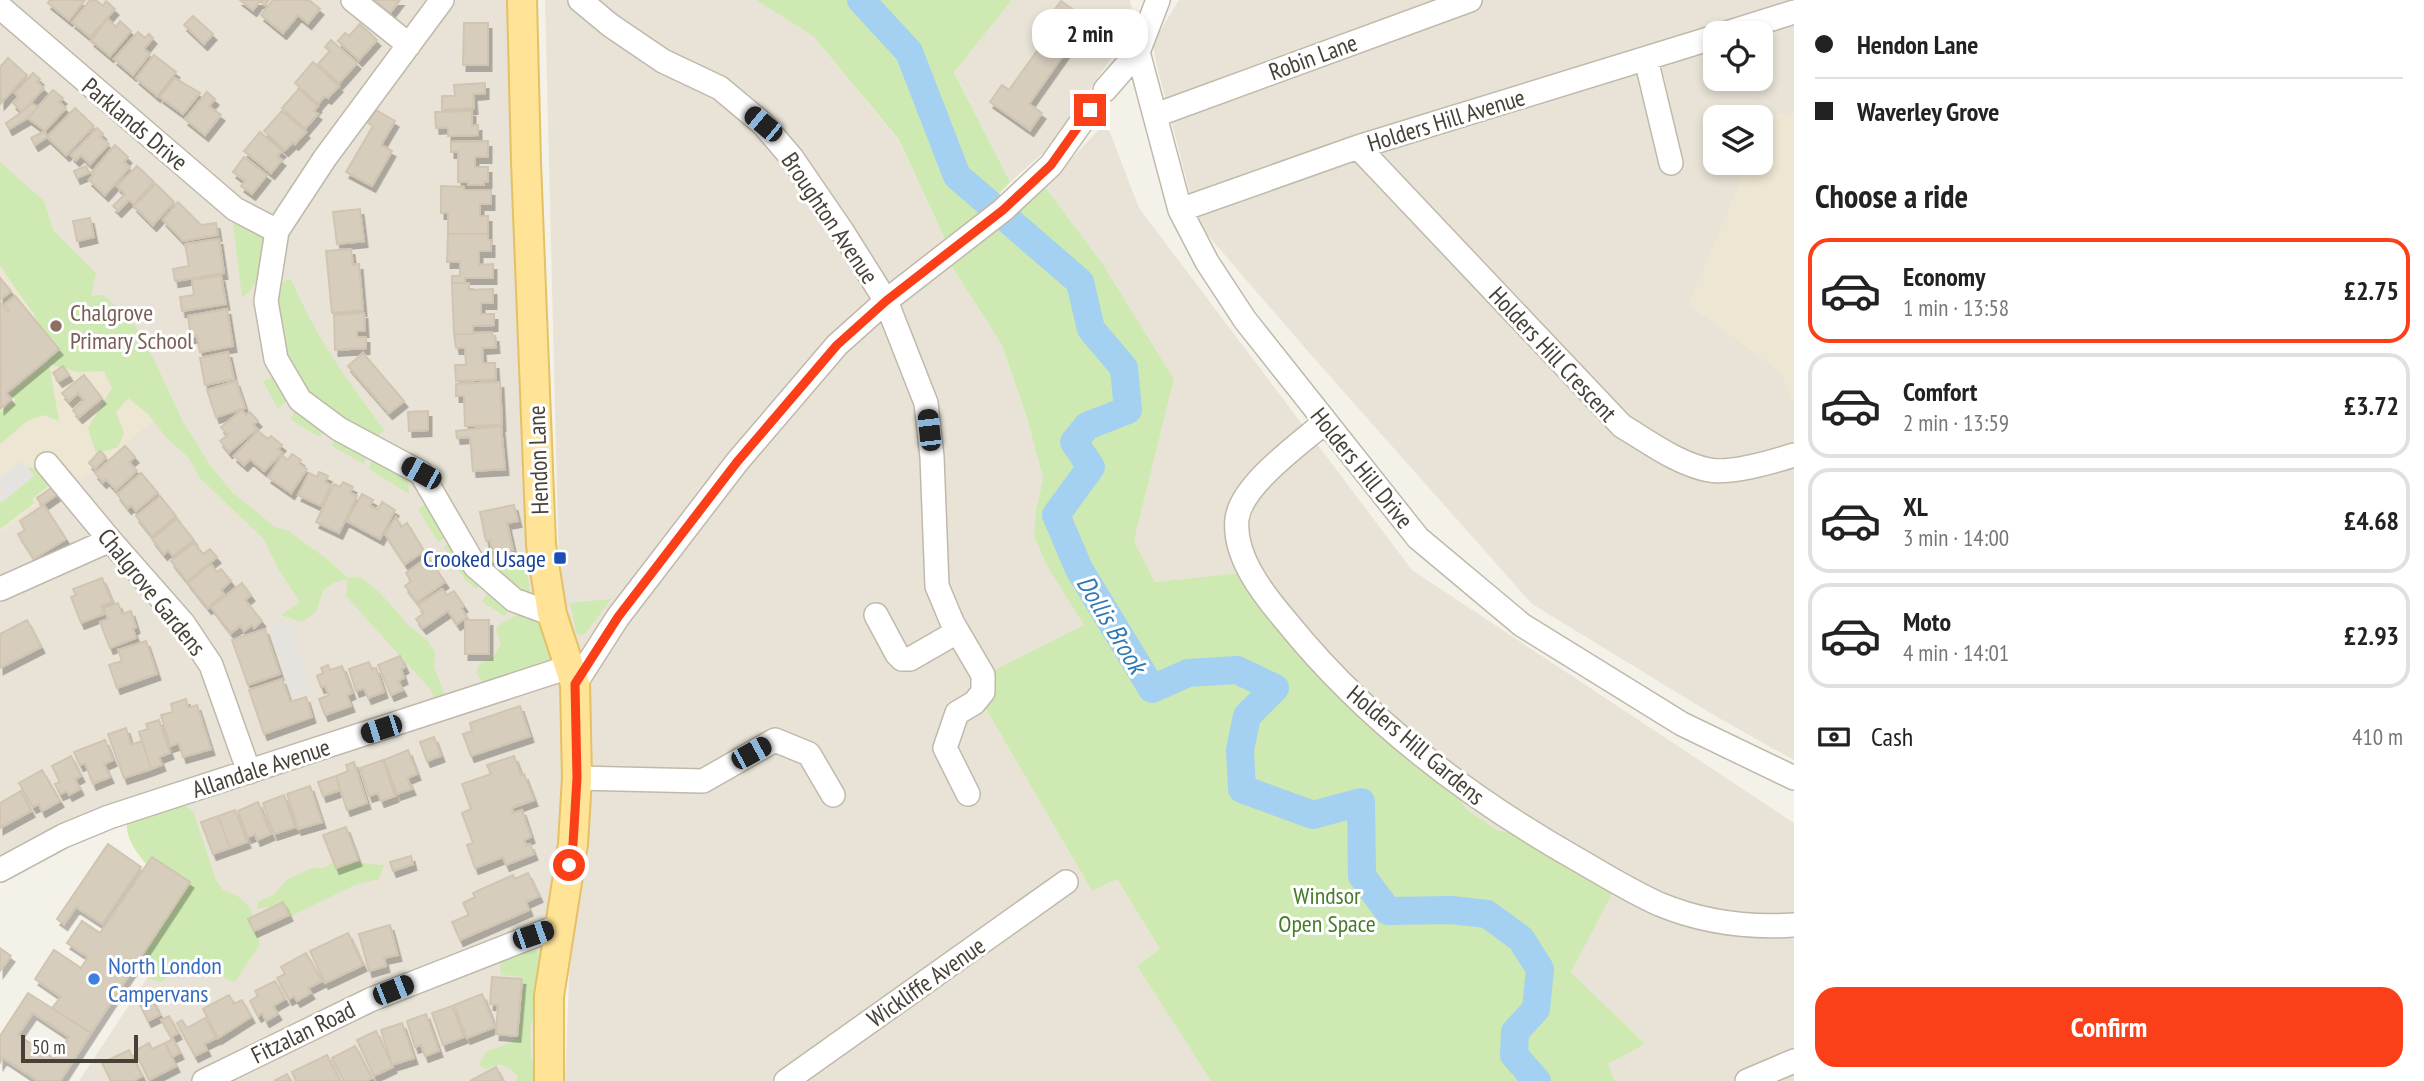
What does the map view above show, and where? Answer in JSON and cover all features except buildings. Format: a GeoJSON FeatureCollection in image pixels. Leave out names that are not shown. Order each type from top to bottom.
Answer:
{"type":"FeatureCollection","features":[{"type":"Feature","properties":{"kind":"main road","name":"Hendon Lane"},"geometry":{"type":"LineString","coordinates":[[522,0],[541,545],[552,614],[572,676],[577,778],[573,844],[549,996],[549,1081]]}},
{"type":"Feature","properties":{"kind":"street"},"geometry":{"type":"LineString","coordinates":[[354,0],[408,45]]}},
{"type":"Feature","properties":{"kind":"street"},"geometry":{"type":"LineString","coordinates":[[442,0],[325,158],[277,231],[266,301],[276,359],[300,400],[340,429],[421,473],[475,566],[514,600],[552,614]]}},
{"type":"Feature","properties":{"kind":"street","name":"Broughton Avenue"},"geometry":{"type":"LineString","coordinates":[[580,0],[610,25],[663,61],[720,88],[763,124],[792,158],[886,301],[926,403],[937,586],[957,632],[983,675],[983,692],[974,703],[957,713],[945,748],[968,794]]}},
{"type":"Feature","properties":{"kind":"street"},"geometry":{"type":"LineString","coordinates":[[1105,90],[1138,52],[1158,0]]}},
{"type":"Feature","properties":{"kind":"street","name":"Robin Lane"},"geometry":{"type":"LineString","coordinates":[[1156,115],[1470,0]]}},
{"type":"Feature","properties":{"kind":"street","name":"Parklands Drive"},"geometry":{"type":"LineString","coordinates":[[0,7],[235,209],[277,231]]}},
{"type":"Feature","properties":{"kind":"street"},"geometry":{"type":"LineString","coordinates":[[1765,21],[1794,12]]}},
{"type":"Feature","properties":{"kind":"street","name":"Holders Hill Avenue"},"geometry":{"type":"LineString","coordinates":[[1180,211],[1357,147],[1703,41]]}},
{"type":"Feature","properties":{"kind":"street","name":"Holders Hill Drive"},"geometry":{"type":"LineString","coordinates":[[1138,52],[1180,211],[1207,262],[1245,320],[1418,538],[1522,625],[1682,724],[1794,778]]}},
{"type":"Feature","properties":{"kind":"street"},"geometry":{"type":"LineString","coordinates":[[1646,59],[1671,163]]}},
{"type":"Feature","properties":{"kind":"street"},"geometry":{"type":"LineString","coordinates":[[572,676],[737,462],[837,345],[886,301],[1003,210],[1051,165],[1090,110]]}},
{"type":"Feature","properties":{"kind":"street","name":"Holders Hill Crescent"},"geometry":{"type":"LineString","coordinates":[[1357,147],[1622,426],[1676,458],[1711,470],[1756,466],[1794,455]]}},
{"type":"Feature","properties":{"kind":"street","name":"Holders Hill Gardens"},"geometry":{"type":"LineString","coordinates":[[1325,422],[1260,479],[1246,495],[1237,517],[1237,541],[1248,567],[1271,603],[1305,645],[1374,717],[1484,803],[1528,832],[1648,898],[1696,917],[1751,925],[1794,925]]}},
{"type":"Feature","properties":{"kind":"street","name":"Chalgrove Gardens"},"geometry":{"type":"LineString","coordinates":[[47,464],[183,623],[211,665],[249,772]]}},
{"type":"Feature","properties":{"kind":"street"},"geometry":{"type":"LineString","coordinates":[[0,589],[110,540]]}},
{"type":"Feature","properties":{"kind":"street"},"geometry":{"type":"LineString","coordinates":[[876,615],[902,659],[910,659],[957,632]]}},
{"type":"Feature","properties":{"kind":"street","name":"Allandale Avenue"},"geometry":{"type":"LineString","coordinates":[[0,870],[63,836],[109,817],[249,772],[572,676]]}},
{"type":"Feature","properties":{"kind":"street"},"geometry":{"type":"LineString","coordinates":[[577,778],[703,781],[775,740],[809,754],[833,795]]}},
{"type":"Feature","properties":{"kind":"street","name":"Wickliffe Avenue"},"geometry":{"type":"LineString","coordinates":[[786,1081],[1066,882]]}},
{"type":"Feature","properties":{"kind":"street","name":"Fitzalan Road"},"geometry":{"type":"LineString","coordinates":[[204,1081],[370,1000],[559,926]]}},
{"type":"Feature","properties":{"kind":"street"},"geometry":{"type":"LineString","coordinates":[[1747,1081],[1794,1061]]}},
{"type":"Feature","properties":{"kind":"shaded area"},"geometry":{"type":"Polygon","coordinates":[[[0,0],[522,0],[541,539],[575,684],[547,1081],[79,1081],[147,978],[142,965],[219,917],[183,794],[0,870],[0,0]]]}},
{"type":"Feature","properties":{"kind":"shaded area"},"geometry":{"type":"Polygon","coordinates":[[[545,0],[756,0],[813,36],[899,141],[949,248],[951,265],[1002,345],[1027,418],[1043,478],[1036,510],[1035,536],[1046,564],[1085,625],[994,670],[988,667],[983,704],[1092,891],[1117,879],[1160,949],[1137,966],[1211,1081],[565,1081],[571,929],[591,713],[560,613],[545,0]]]}},
{"type":"Feature","properties":{"kind":"shaded area"},"geometry":{"type":"Polygon","coordinates":[[[1012,0],[1130,0],[1134,16],[1121,43],[1068,123],[1043,153],[1010,182],[954,71],[1012,0]]]}},
{"type":"Feature","properties":{"kind":"shaded area"},"geometry":{"type":"Polygon","coordinates":[[[1179,0],[1794,0],[1794,113],[1773,115],[1773,105],[1703,105],[1703,175],[1744,175],[1689,304],[1782,373],[1794,402],[1794,760],[1717,717],[1532,604],[1198,224],[1153,42],[1179,0]]]}},
{"type":"Feature","properties":{"kind":"shaded area"},"geometry":{"type":"Polygon","coordinates":[[[1794,113],[1794,402],[1781,373],[1689,304],[1744,175],[1773,175],[1773,115],[1794,113]]]}},
{"type":"Feature","properties":{"kind":"shaded area"},"geometry":{"type":"Polygon","coordinates":[[[1106,122],[1139,208],[1412,570],[1794,823],[1794,1081],[1615,1081],[1608,1064],[1645,1044],[1571,972],[1614,888],[1523,835],[1497,830],[1466,809],[1453,787],[1240,573],[1155,582],[1134,541],[1174,379],[1102,263],[1045,187],[1106,122]]]}},
{"type":"Feature","properties":{"kind":"shaded area","name":"Chalgrove Primary School"},"geometry":{"type":"Polygon","coordinates":[[[0,190],[171,405],[81,482],[75,476],[0,533],[0,190]]]}},
{"type":"Feature","properties":{"kind":"shaded area"},"geometry":{"type":"Polygon","coordinates":[[[21,461],[34,476],[1,503],[0,478],[21,461]]]}},
{"type":"Feature","properties":{"kind":"shaded area"},"geometry":{"type":"Polygon","coordinates":[[[288,622],[311,691],[293,698],[270,629],[288,622]]]}},
{"type":"Feature","properties":{"kind":"green space"},"geometry":{"type":"Polygon","coordinates":[[[756,0],[1012,0],[954,72],[1010,182],[949,248],[899,140],[813,36],[756,0]]]}},
{"type":"Feature","properties":{"kind":"green space"},"geometry":{"type":"Polygon","coordinates":[[[0,162],[44,201],[53,230],[96,273],[91,296],[103,295],[131,319],[183,422],[212,468],[232,492],[275,527],[287,530],[327,559],[348,578],[361,577],[381,594],[409,626],[428,641],[435,652],[434,667],[444,694],[433,697],[431,690],[346,596],[348,579],[333,583],[323,590],[316,612],[302,622],[281,615],[300,602],[278,568],[264,539],[200,478],[188,457],[167,438],[148,414],[128,398],[116,412],[124,433],[118,447],[96,454],[88,428],[112,388],[104,371],[78,372],[49,364],[59,421],[43,415],[27,421],[0,444],[0,412],[16,400],[10,394],[48,362],[43,354],[33,308],[33,313],[0,266],[0,162]]]}},
{"type":"Feature","properties":{"kind":"green space","name":"Windsor Open Space"},"geometry":{"type":"Polygon","coordinates":[[[1045,187],[1102,263],[1174,379],[1134,541],[1155,582],[1240,573],[1453,787],[1466,809],[1497,830],[1523,835],[1615,888],[1571,972],[1645,1044],[1608,1064],[1615,1081],[1211,1081],[1137,966],[1160,949],[1117,879],[1092,891],[983,704],[993,683],[994,670],[1084,625],[1046,564],[1034,536],[1043,478],[1027,418],[1002,345],[951,265],[1045,187]]]}},
{"type":"Feature","properties":{"kind":"green space"},"geometry":{"type":"Polygon","coordinates":[[[233,224],[249,224],[267,237],[258,278],[242,297],[233,224]]]}},
{"type":"Feature","properties":{"kind":"green space"},"geometry":{"type":"Polygon","coordinates":[[[291,279],[322,340],[384,430],[376,438],[345,425],[293,380],[275,313],[283,281],[291,279]]]}},
{"type":"Feature","properties":{"kind":"green space"},"geometry":{"type":"Polygon","coordinates":[[[277,375],[291,396],[278,409],[263,381],[277,375]]]}},
{"type":"Feature","properties":{"kind":"green space"},"geometry":{"type":"Polygon","coordinates":[[[298,408],[327,426],[319,437],[290,419],[298,408]]]}},
{"type":"Feature","properties":{"kind":"green space"},"geometry":{"type":"Polygon","coordinates":[[[336,436],[367,452],[364,464],[332,446],[336,436]]]}},
{"type":"Feature","properties":{"kind":"green space"},"geometry":{"type":"Polygon","coordinates":[[[373,456],[407,474],[409,494],[369,469],[373,456]]]}},
{"type":"Feature","properties":{"kind":"green space"},"geometry":{"type":"Polygon","coordinates":[[[27,467],[45,470],[53,482],[32,499],[34,503],[0,529],[0,503],[34,476],[27,467]]]}},
{"type":"Feature","properties":{"kind":"green space"},"geometry":{"type":"Polygon","coordinates":[[[427,504],[447,536],[438,542],[418,509],[427,504]]]}},
{"type":"Feature","properties":{"kind":"green space"},"geometry":{"type":"Polygon","coordinates":[[[450,543],[482,583],[476,589],[465,580],[444,547],[450,543]]]}},
{"type":"Feature","properties":{"kind":"green space"},"geometry":{"type":"Polygon","coordinates":[[[526,563],[531,601],[481,565],[526,563]]]}},
{"type":"Feature","properties":{"kind":"green space"},"geometry":{"type":"Polygon","coordinates":[[[488,592],[511,605],[505,616],[482,602],[488,592]]]}},
{"type":"Feature","properties":{"kind":"green space"},"geometry":{"type":"Polygon","coordinates":[[[611,599],[585,634],[577,635],[570,603],[611,599]]]}},
{"type":"Feature","properties":{"kind":"green space"},"geometry":{"type":"Polygon","coordinates":[[[523,610],[541,616],[554,659],[483,682],[476,673],[479,665],[493,657],[501,644],[496,629],[523,610]]]}},
{"type":"Feature","properties":{"kind":"green space"},"geometry":{"type":"Polygon","coordinates":[[[184,805],[193,811],[216,880],[223,890],[239,897],[251,909],[260,944],[235,982],[191,962],[160,982],[147,977],[126,962],[153,872],[132,844],[127,824],[184,805]]]}},
{"type":"Feature","properties":{"kind":"green space"},"geometry":{"type":"Polygon","coordinates":[[[337,860],[384,865],[379,879],[357,884],[291,916],[269,907],[257,909],[258,902],[273,895],[288,879],[312,868],[324,868],[337,860]]]}},
{"type":"Feature","properties":{"kind":"green space"},"geometry":{"type":"Polygon","coordinates":[[[533,947],[541,955],[536,1007],[530,1030],[531,1055],[537,1081],[516,1081],[518,1076],[500,1064],[486,1069],[479,1065],[486,1052],[510,1043],[519,1035],[524,977],[501,975],[500,963],[533,947]]]}},
{"type":"Feature","properties":{"kind":"waterway","name":"Dollis Brook"},"geometry":{"type":"LineString","coordinates":[[861,0],[909,52],[957,176],[1080,282],[1091,329],[1124,368],[1128,410],[1087,426],[1074,442],[1091,467],[1056,515],[1079,569],[1152,689],[1188,673],[1237,670],[1275,688],[1247,716],[1240,750],[1242,789],[1313,815],[1361,802],[1362,876],[1388,911],[1451,910],[1487,914],[1521,939],[1540,969],[1536,1009],[1515,1032],[1514,1055],[1537,1081]]}},
{"type":"Feature","properties":{"kind":"place","name":"Chalgrove Primary School"},"geometry":{"type":"Point","coordinates":[56,326]}},
{"type":"Feature","properties":{"kind":"place","name":"Crooked Usage"},"geometry":{"type":"Point","coordinates":[560,558]}},
{"type":"Feature","properties":{"kind":"place","name":"North London Campervans"},"geometry":{"type":"Point","coordinates":[94,979]}},
{"type":"Feature","properties":{"kind":"route"},"geometry":{"type":"LineString","coordinates":[[569,865],[577,778],[575,684],[618,617],[737,462],[837,345],[886,301],[1003,210],[1051,165],[1090,110]]}}]}
